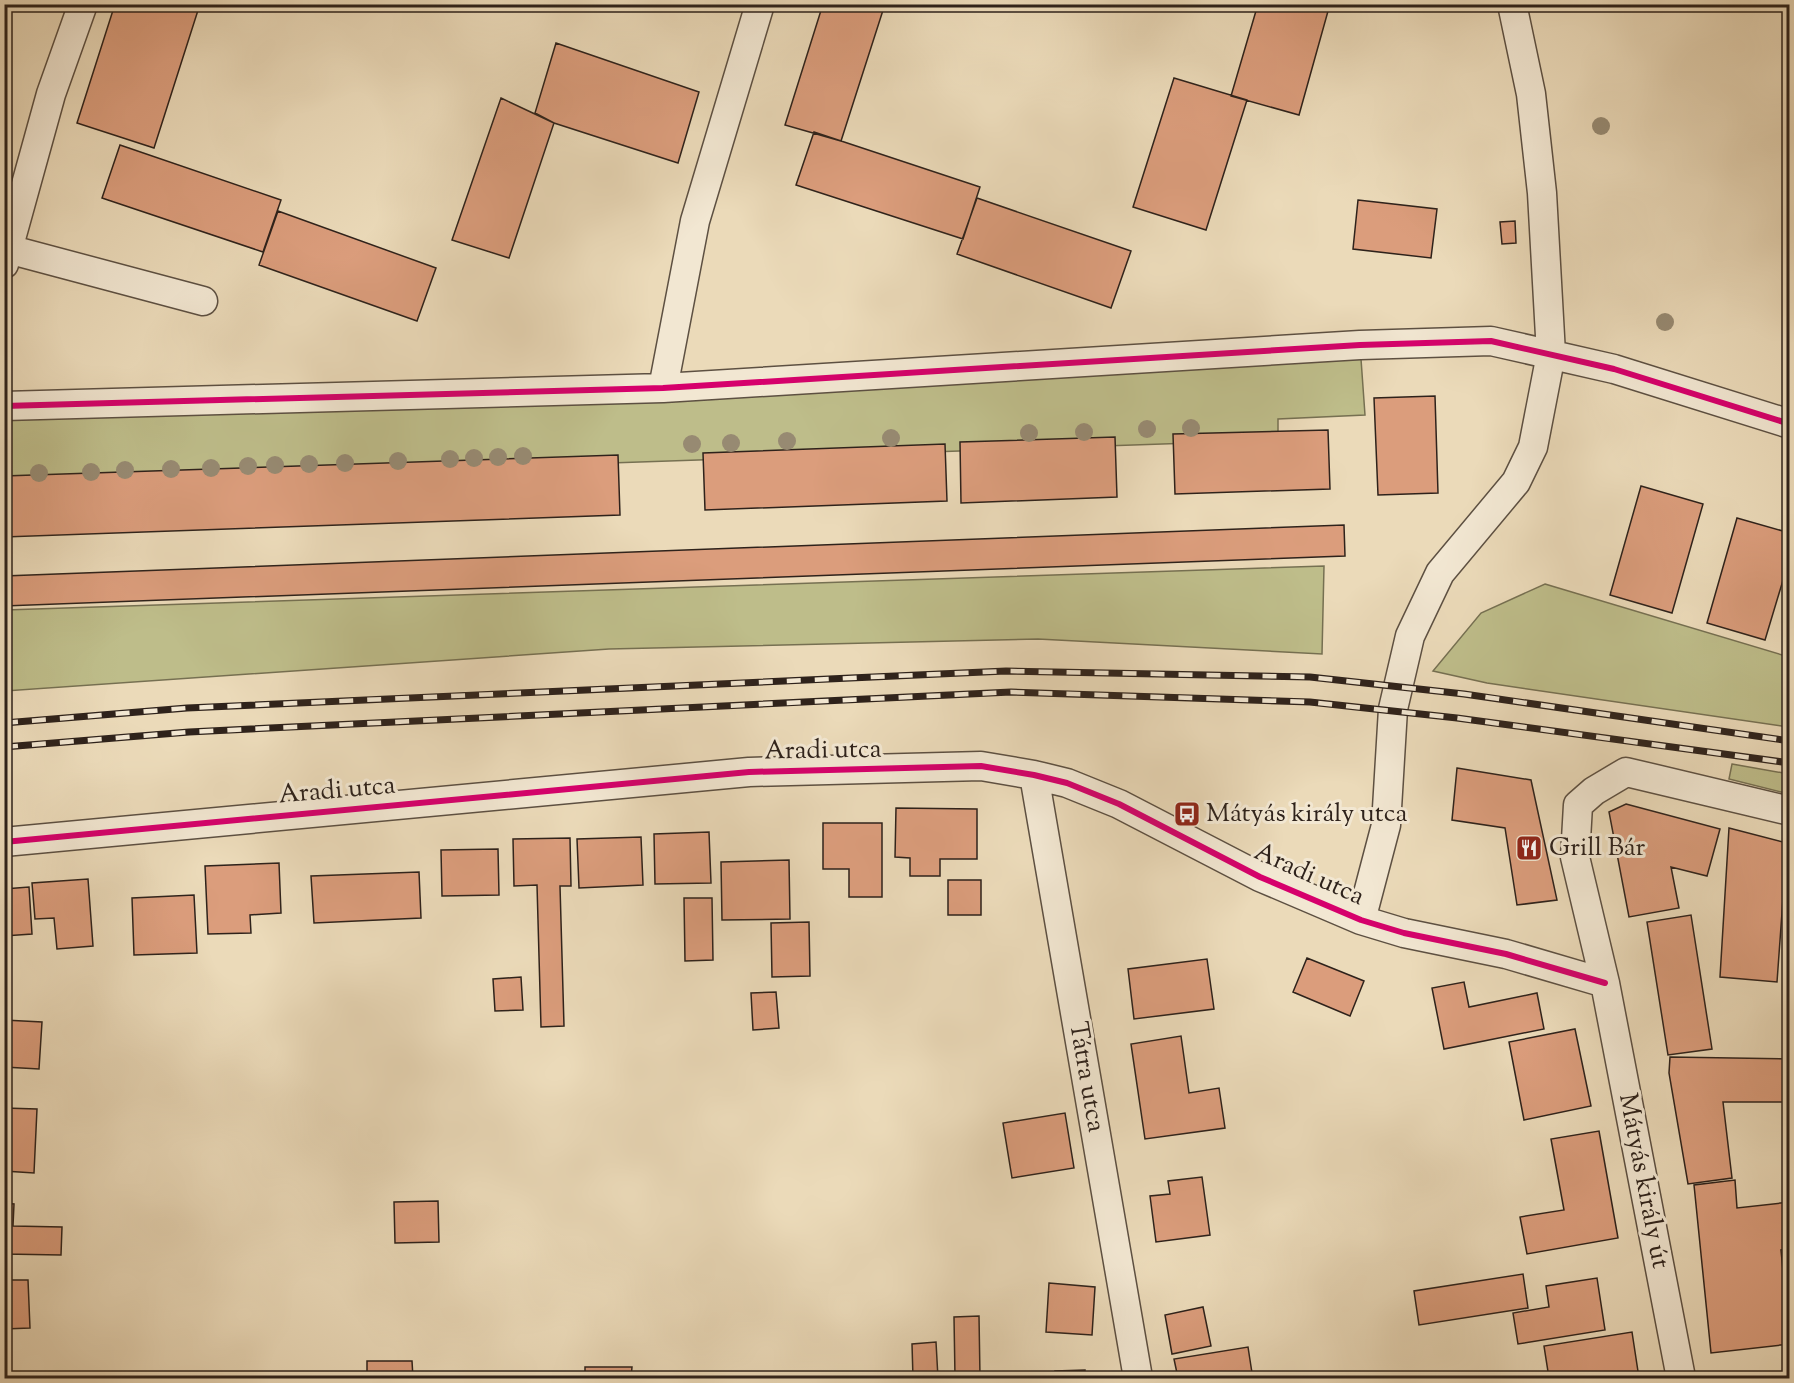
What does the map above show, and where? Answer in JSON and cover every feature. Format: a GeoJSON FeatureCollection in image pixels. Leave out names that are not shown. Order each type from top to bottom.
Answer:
{"type":"FeatureCollection","features":[{"type":"Feature","properties":{"kind":"street"},"geometry":{"type":"LineString","coordinates":[[83,4],[51,94],[6,254],[203,301]]}},
{"type":"Feature","properties":{"kind":"street"},"geometry":{"type":"LineString","coordinates":[[663,388],[695,221],[760,4]]}},
{"type":"Feature","properties":{"kind":"street"},"geometry":{"type":"LineString","coordinates":[[1361,920],[1386,825],[1393,709],[1410,636],[1440,573],[1516,482],[1533,447],[1551,354],[1538,160],[1531,94],[1512,4]]}},
{"type":"Feature","properties":{"kind":"street"},"geometry":{"type":"LineString","coordinates":[[4,406],[663,388],[1360,345],[1491,341],[1614,369],[1790,424]]}},
{"type":"Feature","properties":{"kind":"street","name":"Aradi utca"},"geometry":{"type":"LineString","coordinates":[[4,842],[749,772],[981,766],[1067,783],[1119,804],[1260,877],[1361,920],[1404,933],[1506,954],[1605,983]]}},
{"type":"Feature","properties":{"kind":"street","name":"Mátyás király út"},"geometry":{"type":"LineString","coordinates":[[1681,1378],[1605,983],[1575,857],[1578,805],[1593,791],[1626,772],[1790,811]]}},
{"type":"Feature","properties":{"kind":"street","name":"Tátra utca"},"geometry":{"type":"LineString","coordinates":[[1035,775],[1138,1378]]}},
{"type":"Feature","properties":{"kind":"shaded area"},"geometry":{"type":"Polygon","coordinates":[[[1360,345],[1365,415],[1278,419],[1278,440],[5,484],[4,402],[1360,345]]]}},
{"type":"Feature","properties":{"kind":"shaded area"},"geometry":{"type":"Polygon","coordinates":[[[1324,566],[1322,654],[1038,639],[609,649],[5,691],[5,610],[1324,566]]]}},
{"type":"Feature","properties":{"kind":"shaded area"},"geometry":{"type":"Polygon","coordinates":[[[1545,584],[1789,657],[1789,727],[1487,683],[1433,671],[1481,613],[1545,584]]]}},
{"type":"Feature","properties":{"kind":"shaded area"},"geometry":{"type":"Polygon","coordinates":[[[1732,764],[1789,774],[1789,794],[1729,779],[1732,764]]]}},
{"type":"Feature","properties":{"kind":"building"},"geometry":{"type":"Polygon","coordinates":[[[115,4],[200,4],[154,148],[77,123],[115,4]]]}},
{"type":"Feature","properties":{"kind":"building"},"geometry":{"type":"Polygon","coordinates":[[[823,4],[885,4],[841,141],[785,125],[823,4]]]}},
{"type":"Feature","properties":{"kind":"building"},"geometry":{"type":"Polygon","coordinates":[[[1258,4],[1330,4],[1299,115],[1231,96],[1258,4]]]}},
{"type":"Feature","properties":{"kind":"building"},"geometry":{"type":"Polygon","coordinates":[[[556,43],[699,92],[678,163],[554,123],[535,113],[556,43]]]}},
{"type":"Feature","properties":{"kind":"building"},"geometry":{"type":"Polygon","coordinates":[[[1174,78],[1247,100],[1206,230],[1133,207],[1174,78]]]}},
{"type":"Feature","properties":{"kind":"building"},"geometry":{"type":"Polygon","coordinates":[[[501,98],[554,123],[509,258],[452,240],[501,98]]]}},
{"type":"Feature","properties":{"kind":"building"},"geometry":{"type":"Polygon","coordinates":[[[814,132],[980,187],[963,239],[796,185],[814,132]]]}},
{"type":"Feature","properties":{"kind":"building"},"geometry":{"type":"Polygon","coordinates":[[[120,145],[281,200],[263,252],[102,198],[120,145]]]}},
{"type":"Feature","properties":{"kind":"building"},"geometry":{"type":"Polygon","coordinates":[[[977,198],[1131,251],[1111,308],[957,254],[977,198]]]}},
{"type":"Feature","properties":{"kind":"building"},"geometry":{"type":"Polygon","coordinates":[[[1358,200],[1437,209],[1431,258],[1353,249],[1358,200]]]}},
{"type":"Feature","properties":{"kind":"building"},"geometry":{"type":"Polygon","coordinates":[[[278,211],[436,268],[417,321],[259,265],[278,211]]]}},
{"type":"Feature","properties":{"kind":"building"},"geometry":{"type":"Polygon","coordinates":[[[1515,221],[1516,243],[1502,244],[1500,222],[1515,221]]]}},
{"type":"Feature","properties":{"kind":"building"},"geometry":{"type":"Polygon","coordinates":[[[1435,396],[1438,493],[1378,495],[1374,398],[1435,396]]]}},
{"type":"Feature","properties":{"kind":"building"},"geometry":{"type":"Polygon","coordinates":[[[1328,430],[1330,489],[1175,494],[1173,434],[1328,430]]]}},
{"type":"Feature","properties":{"kind":"building"},"geometry":{"type":"Polygon","coordinates":[[[1115,437],[1117,497],[961,503],[960,442],[1115,437]]]}},
{"type":"Feature","properties":{"kind":"building"},"geometry":{"type":"Polygon","coordinates":[[[945,444],[947,501],[705,510],[703,453],[945,444]]]}},
{"type":"Feature","properties":{"kind":"building"},"geometry":{"type":"Polygon","coordinates":[[[618,455],[620,515],[4,537],[4,476],[618,455]]]}},
{"type":"Feature","properties":{"kind":"building"},"geometry":{"type":"Polygon","coordinates":[[[1641,486],[1703,504],[1672,613],[1610,595],[1641,486]]]}},
{"type":"Feature","properties":{"kind":"building"},"geometry":{"type":"Polygon","coordinates":[[[1737,518],[1790,533],[1790,557],[1765,640],[1707,623],[1737,518]]]}},
{"type":"Feature","properties":{"kind":"building"},"geometry":{"type":"Polygon","coordinates":[[[1344,525],[1345,556],[4,606],[4,576],[1344,525]]]}},
{"type":"Feature","properties":{"kind":"building"},"geometry":{"type":"Polygon","coordinates":[[[1457,768],[1531,780],[1557,900],[1517,905],[1505,828],[1452,820],[1457,768]]]}},
{"type":"Feature","properties":{"kind":"building"},"geometry":{"type":"Polygon","coordinates":[[[1626,804],[1720,829],[1707,876],[1671,867],[1679,908],[1629,917],[1609,812],[1626,804]]]}},
{"type":"Feature","properties":{"kind":"building"},"geometry":{"type":"Polygon","coordinates":[[[896,808],[977,809],[977,859],[940,859],[940,876],[910,876],[910,858],[895,857],[896,808]]]}},
{"type":"Feature","properties":{"kind":"building"},"geometry":{"type":"Polygon","coordinates":[[[823,823],[882,823],[882,897],[849,897],[849,869],[823,869],[823,823]]]}},
{"type":"Feature","properties":{"kind":"building"},"geometry":{"type":"Polygon","coordinates":[[[1729,828],[1787,843],[1777,982],[1720,977],[1729,828]]]}},
{"type":"Feature","properties":{"kind":"building"},"geometry":{"type":"Polygon","coordinates":[[[709,832],[711,883],[655,884],[654,834],[709,832]]]}},
{"type":"Feature","properties":{"kind":"building"},"geometry":{"type":"Polygon","coordinates":[[[641,837],[643,885],[579,888],[577,839],[641,837]]]}},
{"type":"Feature","properties":{"kind":"building"},"geometry":{"type":"Polygon","coordinates":[[[570,838],[571,886],[560,886],[564,1026],[541,1027],[537,885],[514,886],[513,839],[570,838]]]}},
{"type":"Feature","properties":{"kind":"building"},"geometry":{"type":"Polygon","coordinates":[[[1787,843],[1790,843],[1790,901],[1783,900],[1787,843]]]}},
{"type":"Feature","properties":{"kind":"building"},"geometry":{"type":"Polygon","coordinates":[[[498,849],[499,895],[442,896],[441,850],[498,849]]]}},
{"type":"Feature","properties":{"kind":"building"},"geometry":{"type":"Polygon","coordinates":[[[789,860],[790,919],[722,920],[721,862],[789,860]]]}},
{"type":"Feature","properties":{"kind":"building"},"geometry":{"type":"Polygon","coordinates":[[[279,863],[281,913],[250,915],[251,933],[208,934],[205,866],[279,863]]]}},
{"type":"Feature","properties":{"kind":"building"},"geometry":{"type":"Polygon","coordinates":[[[419,872],[421,918],[314,923],[311,876],[419,872]]]}},
{"type":"Feature","properties":{"kind":"building"},"geometry":{"type":"Polygon","coordinates":[[[88,879],[93,946],[57,949],[54,918],[35,919],[32,883],[88,879]]]}},
{"type":"Feature","properties":{"kind":"building"},"geometry":{"type":"Polygon","coordinates":[[[948,880],[981,880],[981,915],[948,915],[948,880]]]}},
{"type":"Feature","properties":{"kind":"building"},"geometry":{"type":"Polygon","coordinates":[[[29,887],[32,934],[4,936],[4,889],[29,887]]]}},
{"type":"Feature","properties":{"kind":"building"},"geometry":{"type":"Polygon","coordinates":[[[194,895],[197,953],[134,955],[132,898],[194,895]]]}},
{"type":"Feature","properties":{"kind":"building"},"geometry":{"type":"Polygon","coordinates":[[[684,898],[712,898],[713,960],[685,961],[684,898]]]}},
{"type":"Feature","properties":{"kind":"building"},"geometry":{"type":"Polygon","coordinates":[[[1691,915],[1712,1049],[1668,1055],[1647,922],[1691,915]]]}},
{"type":"Feature","properties":{"kind":"building"},"geometry":{"type":"Polygon","coordinates":[[[809,922],[810,976],[772,977],[771,923],[809,922]]]}},
{"type":"Feature","properties":{"kind":"building"},"geometry":{"type":"Polygon","coordinates":[[[1307,958],[1364,981],[1350,1016],[1293,992],[1307,958]]]}},
{"type":"Feature","properties":{"kind":"building"},"geometry":{"type":"Polygon","coordinates":[[[1207,959],[1214,1009],[1134,1019],[1128,969],[1207,959]]]}},
{"type":"Feature","properties":{"kind":"building"},"geometry":{"type":"Polygon","coordinates":[[[521,977],[523,1010],[495,1011],[493,979],[521,977]]]}},
{"type":"Feature","properties":{"kind":"building"},"geometry":{"type":"Polygon","coordinates":[[[1464,982],[1469,1007],[1537,993],[1544,1029],[1444,1049],[1432,988],[1464,982]]]}},
{"type":"Feature","properties":{"kind":"building"},"geometry":{"type":"Polygon","coordinates":[[[776,992],[779,1028],[753,1030],[751,993],[776,992]]]}},
{"type":"Feature","properties":{"kind":"building"},"geometry":{"type":"Polygon","coordinates":[[[4,1020],[42,1022],[39,1069],[4,1067],[4,1020]]]}},
{"type":"Feature","properties":{"kind":"building"},"geometry":{"type":"Polygon","coordinates":[[[1575,1029],[1591,1106],[1524,1120],[1509,1042],[1575,1029]]]}},
{"type":"Feature","properties":{"kind":"building"},"geometry":{"type":"Polygon","coordinates":[[[1181,1036],[1189,1093],[1219,1088],[1225,1128],[1145,1139],[1131,1044],[1181,1036]]]}},
{"type":"Feature","properties":{"kind":"building"},"geometry":{"type":"Polygon","coordinates":[[[1670,1057],[1790,1059],[1790,1102],[1723,1102],[1732,1178],[1688,1184],[1669,1073],[1670,1057]]]}},
{"type":"Feature","properties":{"kind":"building"},"geometry":{"type":"Polygon","coordinates":[[[4,1108],[37,1109],[34,1173],[4,1171],[4,1108]]]}},
{"type":"Feature","properties":{"kind":"building"},"geometry":{"type":"Polygon","coordinates":[[[1065,1113],[1074,1168],[1012,1178],[1003,1123],[1065,1113]]]}},
{"type":"Feature","properties":{"kind":"building"},"geometry":{"type":"Polygon","coordinates":[[[1599,1131],[1618,1238],[1527,1254],[1520,1217],[1564,1210],[1551,1139],[1599,1131]]]}},
{"type":"Feature","properties":{"kind":"building"},"geometry":{"type":"Polygon","coordinates":[[[1202,1177],[1210,1235],[1156,1242],[1150,1196],[1170,1194],[1168,1181],[1202,1177]]]}},
{"type":"Feature","properties":{"kind":"building"},"geometry":{"type":"Polygon","coordinates":[[[1735,1180],[1737,1208],[1790,1202],[1790,1249],[1781,1250],[1790,1344],[1711,1353],[1694,1185],[1735,1180]]]}},
{"type":"Feature","properties":{"kind":"building"},"geometry":{"type":"Polygon","coordinates":[[[438,1201],[439,1242],[395,1243],[394,1202],[438,1201]]]}},
{"type":"Feature","properties":{"kind":"building"},"geometry":{"type":"Polygon","coordinates":[[[4,1203],[14,1204],[13,1226],[62,1227],[61,1255],[4,1254],[4,1203]]]}},
{"type":"Feature","properties":{"kind":"building"},"geometry":{"type":"Polygon","coordinates":[[[1523,1274],[1528,1308],[1419,1325],[1414,1291],[1523,1274]]]}},
{"type":"Feature","properties":{"kind":"building"},"geometry":{"type":"Polygon","coordinates":[[[1597,1278],[1605,1330],[1518,1344],[1513,1313],[1549,1307],[1546,1286],[1597,1278]]]}},
{"type":"Feature","properties":{"kind":"building"},"geometry":{"type":"Polygon","coordinates":[[[4,1280],[28,1280],[30,1328],[4,1329],[4,1280]]]}},
{"type":"Feature","properties":{"kind":"building"},"geometry":{"type":"Polygon","coordinates":[[[1049,1283],[1095,1287],[1092,1335],[1046,1332],[1049,1283]]]}},
{"type":"Feature","properties":{"kind":"building"},"geometry":{"type":"Polygon","coordinates":[[[1203,1307],[1211,1346],[1172,1354],[1165,1315],[1203,1307]]]}},
{"type":"Feature","properties":{"kind":"building"},"geometry":{"type":"Polygon","coordinates":[[[979,1316],[980,1377],[955,1377],[954,1317],[979,1316]]]}},
{"type":"Feature","properties":{"kind":"building"},"geometry":{"type":"Polygon","coordinates":[[[1632,1332],[1639,1378],[1549,1378],[1544,1346],[1632,1332]]]}},
{"type":"Feature","properties":{"kind":"building"},"geometry":{"type":"Polygon","coordinates":[[[936,1342],[938,1378],[913,1378],[912,1344],[936,1342]]]}},
{"type":"Feature","properties":{"kind":"building"},"geometry":{"type":"Polygon","coordinates":[[[1248,1347],[1252,1373],[1229,1378],[1178,1378],[1174,1359],[1248,1347]]]}},
{"type":"Feature","properties":{"kind":"building"},"geometry":{"type":"Polygon","coordinates":[[[367,1361],[412,1361],[413,1378],[367,1378],[367,1361]]]}},
{"type":"Feature","properties":{"kind":"building"},"geometry":{"type":"Polygon","coordinates":[[[585,1367],[632,1367],[631,1378],[585,1378],[585,1367]]]}},
{"type":"Feature","properties":{"kind":"building"},"geometry":{"type":"Polygon","coordinates":[[[1085,1370],[1085,1378],[1055,1378],[1055,1371],[1085,1370]]]}},
{"type":"Feature","properties":{"kind":"railway"},"geometry":{"type":"LineString","coordinates":[[4,723],[187,708],[1006,671],[1310,677],[1464,694],[1790,741]]}},
{"type":"Feature","properties":{"kind":"railway"},"geometry":{"type":"LineString","coordinates":[[4,747],[189,732],[1011,692],[1310,702],[1457,718],[1790,763]]}},
{"type":"Feature","properties":{"kind":"cycle path"},"geometry":{"type":"LineString","coordinates":[[4,406],[663,388],[1360,345],[1491,341],[1614,369],[1790,424]]}},
{"type":"Feature","properties":{"kind":"cycle path"},"geometry":{"type":"LineString","coordinates":[[4,842],[749,772],[981,766],[1067,783],[1119,804],[1260,877],[1361,920],[1404,933],[1506,954],[1605,983]]}},
{"type":"Feature","properties":{"kind":"place","name":"Mátyás király utca"},"geometry":{"type":"Point","coordinates":[1187,814]}},
{"type":"Feature","properties":{"kind":"place","name":"Grill Bár"},"geometry":{"type":"Point","coordinates":[1529,848]}}]}
